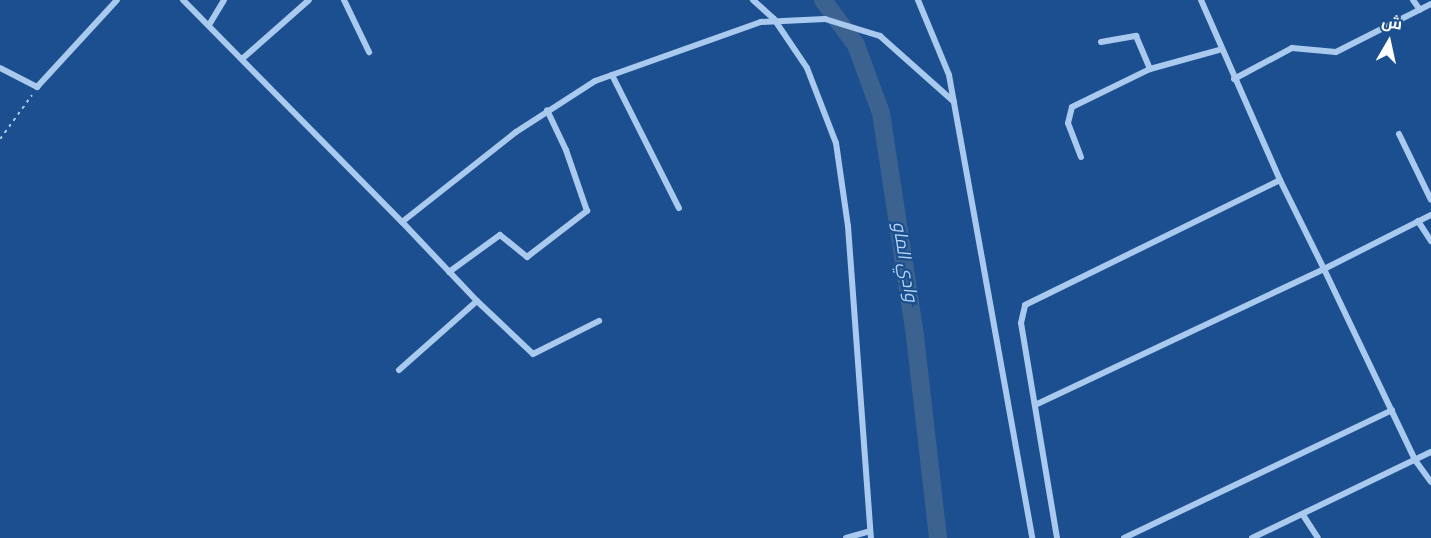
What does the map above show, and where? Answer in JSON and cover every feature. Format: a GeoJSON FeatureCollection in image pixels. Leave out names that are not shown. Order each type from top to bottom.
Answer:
{"type":"FeatureCollection","features":[{"type":"Feature","properties":{"kind":"street"},"geometry":{"type":"LineString","coordinates":[[0,68],[37,87],[117,0]]}},
{"type":"Feature","properties":{"kind":"street"},"geometry":{"type":"LineString","coordinates":[[183,0],[477,301],[533,354],[598,321]]}},
{"type":"Feature","properties":{"kind":"street"},"geometry":{"type":"LineString","coordinates":[[209,25],[224,0]]}},
{"type":"Feature","properties":{"kind":"street"},"geometry":{"type":"LineString","coordinates":[[242,59],[309,0]]}},
{"type":"Feature","properties":{"kind":"street"},"geometry":{"type":"LineString","coordinates":[[344,0],[369,52]]}},
{"type":"Feature","properties":{"kind":"street"},"geometry":{"type":"LineString","coordinates":[[753,0],[774,19],[807,68],[838,153],[848,226],[870,534],[846,538]]}},
{"type":"Feature","properties":{"kind":"street"},"geometry":{"type":"LineString","coordinates":[[918,0],[943,54],[954,102],[1032,538]]}},
{"type":"Feature","properties":{"kind":"street"},"geometry":{"type":"LineString","coordinates":[[1201,0],[1220,50],[1280,180],[1415,460],[1431,482]]}},
{"type":"Feature","properties":{"kind":"street"},"geometry":{"type":"LineString","coordinates":[[1413,0],[1420,10]]}},
{"type":"Feature","properties":{"kind":"street"},"geometry":{"type":"LineString","coordinates":[[1234,79],[1292,48],[1336,52],[1431,4]]}},
{"type":"Feature","properties":{"kind":"street"},"geometry":{"type":"LineString","coordinates":[[402,222],[547,110],[612,75],[708,38],[774,19],[825,19],[880,36],[954,102]]}},
{"type":"Feature","properties":{"kind":"street"},"geometry":{"type":"LineString","coordinates":[[1101,42],[1136,36],[1150,69]]}},
{"type":"Feature","properties":{"kind":"street"},"geometry":{"type":"LineString","coordinates":[[1081,157],[1068,123],[1072,107],[1150,69],[1220,50]]}},
{"type":"Feature","properties":{"kind":"street"},"geometry":{"type":"LineString","coordinates":[[612,75],[679,208]]}},
{"type":"Feature","properties":{"kind":"street"},"geometry":{"type":"LineString","coordinates":[[449,272],[500,235],[527,256],[587,211],[566,150],[547,110]]}},
{"type":"Feature","properties":{"kind":"street"},"geometry":{"type":"LineString","coordinates":[[1399,134],[1431,201]]}},
{"type":"Feature","properties":{"kind":"street"},"geometry":{"type":"LineString","coordinates":[[1057,538],[1021,323],[1025,305],[1280,180]]}},
{"type":"Feature","properties":{"kind":"street"},"geometry":{"type":"LineString","coordinates":[[1035,405],[1324,269],[1431,215]]}},
{"type":"Feature","properties":{"kind":"street"},"geometry":{"type":"LineString","coordinates":[[1418,221],[1431,241]]}},
{"type":"Feature","properties":{"kind":"street"},"geometry":{"type":"LineString","coordinates":[[399,370],[477,301]]}},
{"type":"Feature","properties":{"kind":"street"},"geometry":{"type":"LineString","coordinates":[[1124,538],[1392,410]]}},
{"type":"Feature","properties":{"kind":"street"},"geometry":{"type":"LineString","coordinates":[[1252,538],[1431,452]]}},
{"type":"Feature","properties":{"kind":"street"},"geometry":{"type":"LineString","coordinates":[[1303,515],[1318,538]]}},
{"type":"Feature","properties":{"kind":"path"},"geometry":{"type":"LineString","coordinates":[[0,139],[37,87]]}},
{"type":"Feature","properties":{"kind":"waterway","name":"وادي الماو"},"geometry":{"type":"LineString","coordinates":[[823,0],[856,45],[881,113],[915,336],[938,538]]}}]}
